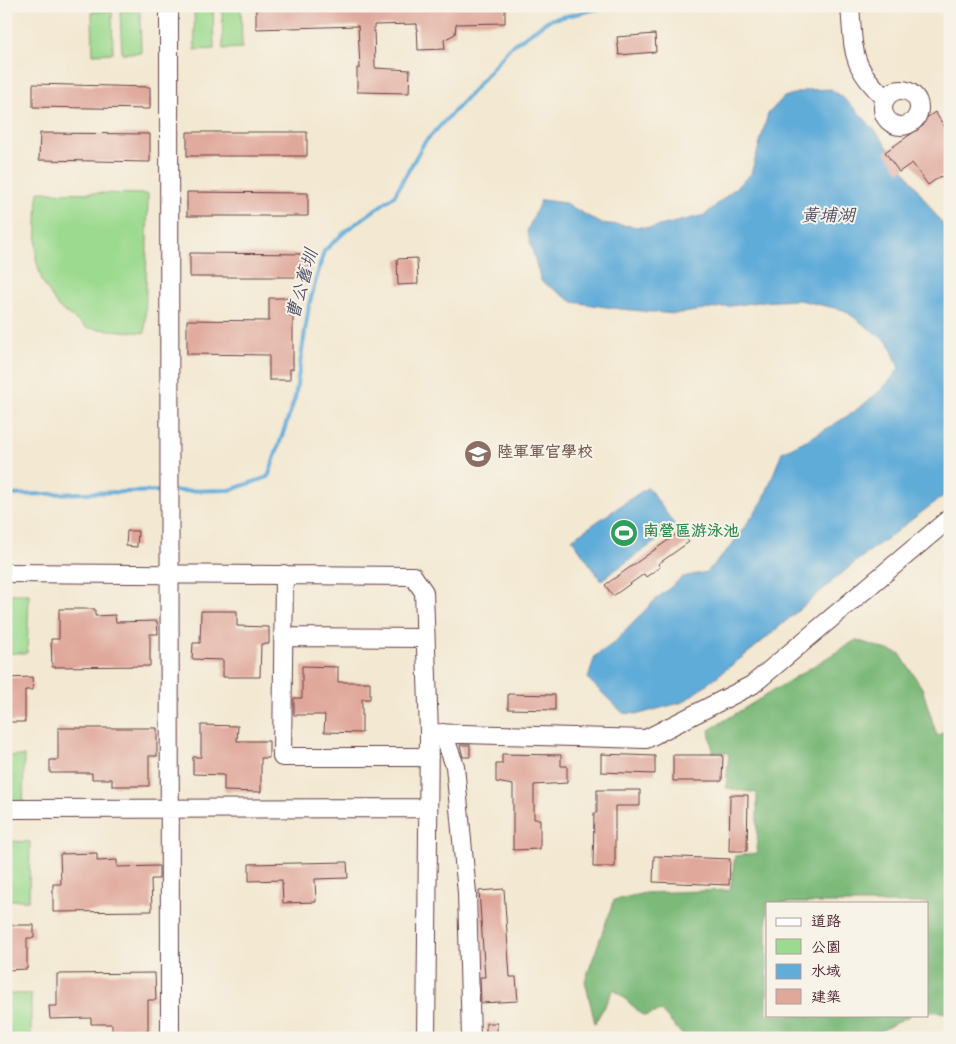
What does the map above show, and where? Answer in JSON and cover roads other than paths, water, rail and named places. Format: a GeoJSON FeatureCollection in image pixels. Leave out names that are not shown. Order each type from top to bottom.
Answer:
{"type":"FeatureCollection","features":[{"type":"Feature","properties":{"kind":"street"},"geometry":{"type":"LineString","coordinates":[[169,6],[170,1038]]}},
{"type":"Feature","properties":{"kind":"street"},"geometry":{"type":"LineString","coordinates":[[850,6],[854,57],[867,81],[885,98]]}},
{"type":"Feature","properties":{"kind":"street"},"geometry":{"type":"LineString","coordinates":[[436,733],[646,739],[752,685],[950,518]]}},
{"type":"Feature","properties":{"kind":"street"},"geometry":{"type":"LineString","coordinates":[[6,573],[413,576],[424,592],[426,638],[436,733],[429,757],[426,1038]]}},
{"type":"Feature","properties":{"kind":"street"},"geometry":{"type":"LineString","coordinates":[[284,574],[282,758],[429,757]]}},
{"type":"Feature","properties":{"kind":"street"},"geometry":{"type":"LineString","coordinates":[[284,637],[426,638]]}},
{"type":"Feature","properties":{"kind":"street"},"geometry":{"type":"LineString","coordinates":[[436,733],[455,766],[467,893],[471,1038]]}},
{"type":"Feature","properties":{"kind":"street"},"geometry":{"type":"LineString","coordinates":[[6,809],[170,807],[428,808]]}},
{"type":"Feature","properties":{"kind":"water","name":"黃埔湖"},"geometry":{"type":"Polygon","coordinates":[[[831,89],[865,119],[880,137],[950,233],[950,491],[854,563],[753,649],[683,702],[639,714],[623,713],[588,679],[595,656],[614,643],[654,601],[683,577],[707,572],[731,546],[763,501],[782,452],[846,417],[890,381],[899,368],[889,343],[844,310],[799,300],[758,302],[675,314],[573,302],[541,281],[527,231],[541,200],[565,203],[600,223],[651,228],[705,215],[751,174],[768,114],[784,97],[807,90],[831,89]]]}},
{"type":"Feature","properties":{"kind":"water","name":"南營區游泳池"},"geometry":{"type":"Polygon","coordinates":[[[648,487],[676,527],[601,580],[572,539],[648,487]]]}},
{"type":"Feature","properties":{"kind":"waterway","name":"曹公舊圳"},"geometry":{"type":"LineString","coordinates":[[175,491],[230,490],[268,477],[295,398],[309,305],[324,251],[347,230],[394,196],[424,143],[472,92],[510,47],[549,20],[597,9],[645,6]]}},
{"type":"Feature","properties":{"kind":"waterway","name":"曹公舊圳"},"geometry":{"type":"LineString","coordinates":[[6,495],[165,491]]}},
{"type":"Feature","properties":{"kind":"place","name":"陸軍軍官學校"},"geometry":{"type":"Point","coordinates":[478,454]}},
{"type":"Feature","properties":{"kind":"place","name":"南營區游泳池"},"geometry":{"type":"Point","coordinates":[624,533]}}]}
